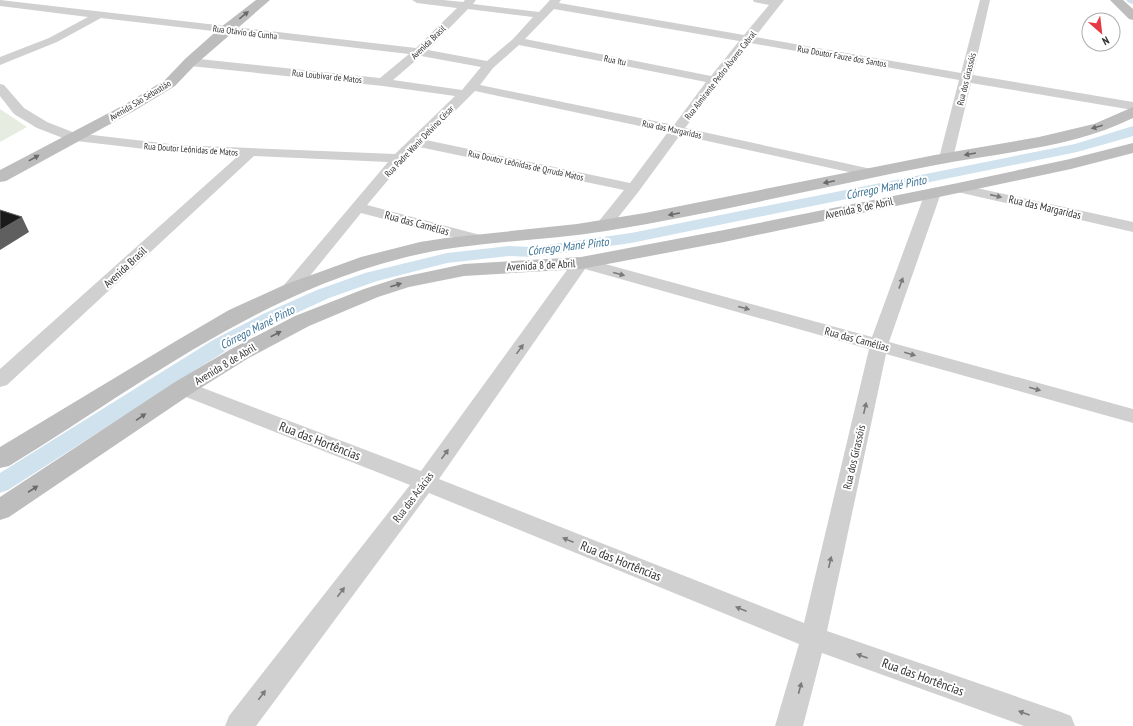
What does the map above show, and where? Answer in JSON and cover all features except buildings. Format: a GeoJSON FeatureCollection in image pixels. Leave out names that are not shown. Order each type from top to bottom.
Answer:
{"type":"FeatureCollection","features":[{"type":"Feature","properties":{"kind":"main road","name":"Avenida São Sebastião"},"geometry":{"type":"LineString","coordinates":[[0,177],[72,137],[129,108],[170,83],[190,62],[226,30],[264,0]]}},
{"type":"Feature","properties":{"kind":"main road"},"geometry":{"type":"LineString","coordinates":[[1116,0],[1133,16]]}},
{"type":"Feature","properties":{"kind":"main road","name":"Avenida 8 de Abril"},"geometry":{"type":"LineString","coordinates":[[0,510],[183,388],[239,354],[302,321],[342,304],[405,282],[464,270],[581,263],[871,173],[1056,138],[1102,126],[1133,112]]}},
{"type":"Feature","properties":{"kind":"main road","name":"Avenida 8 de Abril"},"geometry":{"type":"LineString","coordinates":[[0,459],[239,314],[290,289],[340,270],[395,254],[436,244],[554,233],[603,226],[712,223],[934,192],[1071,164],[1133,148]]}},
{"type":"Feature","properties":{"kind":"street"},"geometry":{"type":"LineString","coordinates":[[417,0],[468,3],[541,15]]}},
{"type":"Feature","properties":{"kind":"street"},"geometry":{"type":"LineString","coordinates":[[758,0],[778,2]]}},
{"type":"Feature","properties":{"kind":"street","name":"Rua dos Girassóis"},"geometry":{"type":"LineString","coordinates":[[946,158],[985,0]]}},
{"type":"Feature","properties":{"kind":"street","name":"Rua Doutor Fauze dos Santos"},"geometry":{"type":"LineString","coordinates":[[554,2],[748,39],[1133,106]]}},
{"type":"Feature","properties":{"kind":"street","name":"Rua Padre Wanir Delvino César"},"geometry":{"type":"LineString","coordinates":[[290,289],[399,158],[468,91],[489,65],[554,2]]}},
{"type":"Feature","properties":{"kind":"street","name":"Rua Almirante Pedro Álvares Cabral"},"geometry":{"type":"LineString","coordinates":[[603,226],[634,188],[714,80],[778,2]]}},
{"type":"Feature","properties":{"kind":"street","name":"Rua Otávio da Cunha"},"geometry":{"type":"LineString","coordinates":[[0,3],[419,52],[489,65]]}},
{"type":"Feature","properties":{"kind":"street","name":"Avenida Brasil"},"geometry":{"type":"LineString","coordinates":[[382,82],[419,52],[468,3]]}},
{"type":"Feature","properties":{"kind":"street"},"geometry":{"type":"LineString","coordinates":[[0,61],[52,40],[101,14]]}},
{"type":"Feature","properties":{"kind":"street","name":"Rua Itu"},"geometry":{"type":"LineString","coordinates":[[516,40],[714,80]]}},
{"type":"Feature","properties":{"kind":"street","name":"Rua Loubivar de Matos"},"geometry":{"type":"LineString","coordinates":[[190,62],[468,91]]}},
{"type":"Feature","properties":{"kind":"street","name":"Rua Doutor Leônidas de Matos"},"geometry":{"type":"LineString","coordinates":[[0,88],[19,111],[42,125],[72,137],[179,149],[399,158]]}},
{"type":"Feature","properties":{"kind":"street","name":"Rua das Margaridas"},"geometry":{"type":"LineString","coordinates":[[468,91],[677,130],[871,173]]}},
{"type":"Feature","properties":{"kind":"street","name":"Rua Doutor Leônidas de Qrruda Matos"},"geometry":{"type":"LineString","coordinates":[[417,142],[634,188]]}},
{"type":"Feature","properties":{"kind":"street","name":"Avenida Brasil"},"geometry":{"type":"LineString","coordinates":[[0,380],[249,153]]}},
{"type":"Feature","properties":{"kind":"street","name":"Rua das Margaridas"},"geometry":{"type":"LineString","coordinates":[[958,188],[1133,227]]}},
{"type":"Feature","properties":{"kind":"street","name":"Rua dos Girassóis"},"geometry":{"type":"LineString","coordinates":[[789,726],[814,638],[879,345],[934,192]]}},
{"type":"Feature","properties":{"kind":"street","name":"Rua das Camélias"},"geometry":{"type":"LineString","coordinates":[[357,207],[478,239]]}},
{"type":"Feature","properties":{"kind":"street","name":"Rua das Camélias"},"geometry":{"type":"LineString","coordinates":[[581,263],[1133,416]]}},
{"type":"Feature","properties":{"kind":"street","name":"Rua das Acácias"},"geometry":{"type":"LineString","coordinates":[[238,726],[425,482],[581,263]]}},
{"type":"Feature","properties":{"kind":"street","name":"Rua das Hortências"},"geometry":{"type":"LineString","coordinates":[[183,388],[425,482],[814,638],[1061,726]]}},
{"type":"Feature","properties":{"kind":"shaded area"},"geometry":{"type":"Polygon","coordinates":[[[0,109],[27,127],[0,142],[0,109]]]}},
{"type":"Feature","properties":{"kind":"waterway","name":"Córrego Mané Pinto"},"geometry":{"type":"LineString","coordinates":[[0,484],[220,345],[270,318],[323,294],[371,277],[406,267],[447,258],[509,251],[533,252],[631,238],[1077,148],[1125,134],[1133,130]]}}]}
